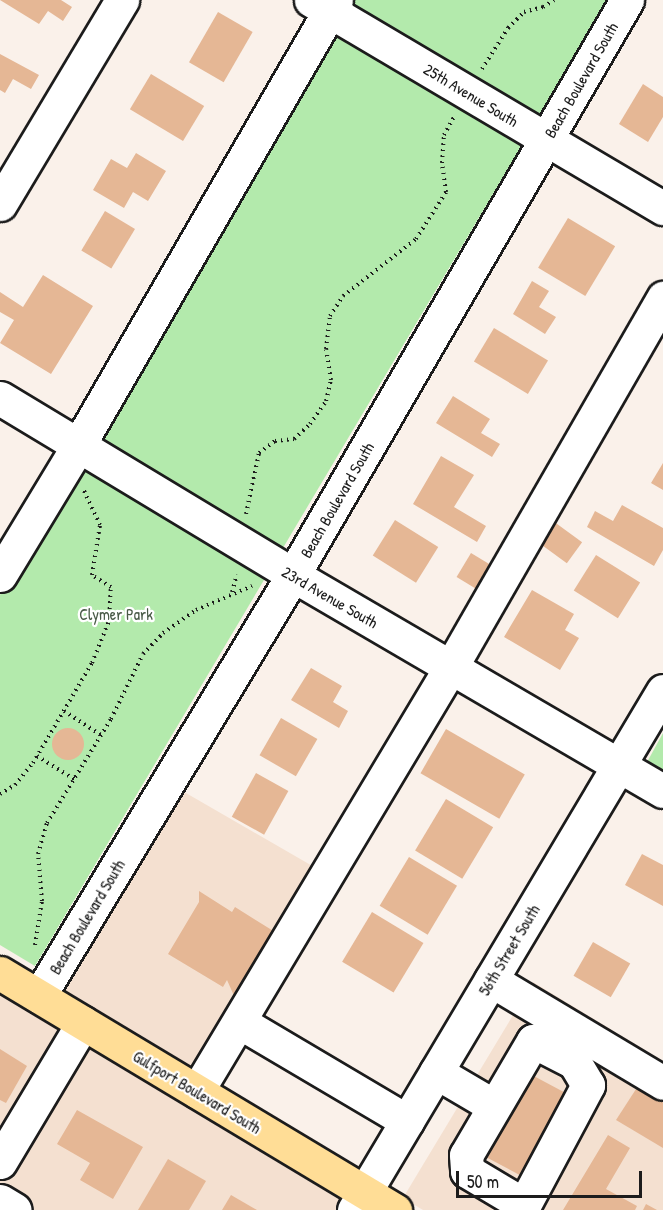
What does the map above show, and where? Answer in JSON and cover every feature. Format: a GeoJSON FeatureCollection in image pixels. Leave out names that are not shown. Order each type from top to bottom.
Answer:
{"type":"FeatureCollection","features":[{"type":"Feature","properties":{"kind":"main road","name":"Gulfport Boulevard South"},"geometry":{"type":"LineString","coordinates":[[0,973],[197,1091],[359,1201],[395,1210]]}},
{"type":"Feature","properties":{"kind":"street"},"geometry":{"type":"LineString","coordinates":[[0,204],[122,0]]}},
{"type":"Feature","properties":{"kind":"street","name":"Beach Boulevard South"},"geometry":{"type":"LineString","coordinates":[[39,996],[287,585],[627,0]]}},
{"type":"Feature","properties":{"kind":"street"},"geometry":{"type":"LineString","coordinates":[[0,575],[71,457],[325,4]]}},
{"type":"Feature","properties":{"kind":"street","name":"25th Avenue South"},"geometry":{"type":"LineString","coordinates":[[325,4],[468,93],[663,208]]}},
{"type":"Feature","properties":{"kind":"street"},"geometry":{"type":"LineString","coordinates":[[197,1091],[451,667],[663,298]]}},
{"type":"Feature","properties":{"kind":"street","name":"23rd Avenue South"},"geometry":{"type":"LineString","coordinates":[[0,398],[71,457],[240,543],[287,585],[451,667],[663,791]]}},
{"type":"Feature","properties":{"kind":"street","name":"56th Street South"},"geometry":{"type":"LineString","coordinates":[[359,1201],[663,691]]}},
{"type":"Feature","properties":{"kind":"street"},"geometry":{"type":"LineString","coordinates":[[491,980],[663,1083]]}},
{"type":"Feature","properties":{"kind":"street"},"geometry":{"type":"LineString","coordinates":[[0,1162],[83,1023]]}},
{"type":"Feature","properties":{"kind":"street"},"geometry":{"type":"LineString","coordinates":[[253,1030],[407,1122]]}},
{"type":"Feature","properties":{"kind":"street"},"geometry":{"type":"LineString","coordinates":[[532,1041],[574,1062],[588,1085],[522,1207],[489,1199],[467,1172],[466,1155],[494,1107],[532,1041]]}},
{"type":"Feature","properties":{"kind":"street"},"geometry":{"type":"LineString","coordinates":[[436,1072],[494,1107]]}},
{"type":"Feature","properties":{"kind":"street"},"geometry":{"type":"LineString","coordinates":[[0,1200],[15,1210]]}},
{"type":"Feature","properties":{"kind":"path"},"geometry":{"type":"LineString","coordinates":[[232,592],[259,453],[274,441],[294,439],[310,424],[326,401],[331,380],[326,349],[330,316],[343,296],[416,239],[446,192],[442,163],[444,135],[468,93],[508,28],[524,12],[543,7],[554,0]]}},
{"type":"Feature","properties":{"kind":"path"},"geometry":{"type":"LineString","coordinates":[[0,795],[15,785],[37,756],[92,663],[109,621],[111,587],[92,575],[100,525],[71,457]]}},
{"type":"Feature","properties":{"kind":"path"},"geometry":{"type":"LineString","coordinates":[[35,946],[42,901],[38,854],[47,823],[101,735],[143,654],[163,633],[196,610],[232,592],[253,586],[287,585]]}},
{"type":"Feature","properties":{"kind":"path"},"geometry":{"type":"LineString","coordinates":[[64,711],[101,735]]}},
{"type":"Feature","properties":{"kind":"path"},"geometry":{"type":"LineString","coordinates":[[37,756],[74,779]]}},
{"type":"Feature","properties":{"kind":"shaded area"},"geometry":{"type":"Polygon","coordinates":[[[179,789],[334,878],[217,1082],[62,993],[179,789]]]}},
{"type":"Feature","properties":{"kind":"shaded area"},"geometry":{"type":"Polygon","coordinates":[[[533,982],[663,1061],[663,1210],[423,1210],[403,1198],[533,982]]]}},
{"type":"Feature","properties":{"kind":"shaded area"},"geometry":{"type":"Polygon","coordinates":[[[0,990],[346,1198],[339,1210],[30,1210],[0,1192],[0,990]]]}},
{"type":"Feature","properties":{"kind":"green space","name":"Clymer Park"},"geometry":{"type":"Polygon","coordinates":[[[352,0],[608,0],[35,966],[0,945],[0,595],[352,0]]]}},
{"type":"Feature","properties":{"kind":"green space"},"geometry":{"type":"Polygon","coordinates":[[[663,733],[663,775],[646,764],[663,733]]]}},
{"type":"Feature","properties":{"kind":"building"},"geometry":{"type":"Polygon","coordinates":[[[0,0],[61,0],[72,7],[63,21],[48,11],[39,24],[0,0]]]}},
{"type":"Feature","properties":{"kind":"building"},"geometry":{"type":"Polygon","coordinates":[[[218,12],[253,32],[224,82],[189,62],[218,12]]]}},
{"type":"Feature","properties":{"kind":"building"},"geometry":{"type":"Polygon","coordinates":[[[0,54],[39,75],[31,89],[13,79],[5,93],[0,90],[0,54]]]}},
{"type":"Feature","properties":{"kind":"building"},"geometry":{"type":"Polygon","coordinates":[[[151,74],[204,106],[183,141],[130,109],[151,74]]]}},
{"type":"Feature","properties":{"kind":"building"},"geometry":{"type":"Polygon","coordinates":[[[643,84],[663,97],[663,117],[648,142],[619,124],[643,84]]]}},
{"type":"Feature","properties":{"kind":"building"},"geometry":{"type":"Polygon","coordinates":[[[136,153],[166,171],[148,201],[133,192],[124,208],[93,190],[111,159],[127,168],[136,153]]]}},
{"type":"Feature","properties":{"kind":"building"},"geometry":{"type":"Polygon","coordinates":[[[105,211],[135,229],[111,268],[81,250],[105,211]]]}},
{"type":"Feature","properties":{"kind":"building"},"geometry":{"type":"Polygon","coordinates":[[[568,218],[615,246],[585,296],[538,268],[568,218]]]}},
{"type":"Feature","properties":{"kind":"building"},"geometry":{"type":"Polygon","coordinates":[[[43,275],[93,306],[51,374],[0,343],[14,320],[0,312],[0,292],[23,307],[43,275]]]}},
{"type":"Feature","properties":{"kind":"building"},"geometry":{"type":"Polygon","coordinates":[[[532,281],[549,291],[539,307],[556,317],[545,334],[513,314],[532,281]]]}},
{"type":"Feature","properties":{"kind":"building"},"geometry":{"type":"Polygon","coordinates":[[[494,328],[548,360],[528,394],[474,361],[494,328]]]}},
{"type":"Feature","properties":{"kind":"building"},"geometry":{"type":"Polygon","coordinates":[[[453,396],[490,419],[481,433],[500,444],[492,457],[436,423],[453,396]]]}},
{"type":"Feature","properties":{"kind":"building"},"geometry":{"type":"Polygon","coordinates":[[[441,456],[474,475],[454,507],[486,526],[477,542],[413,504],[441,456]]]}},
{"type":"Feature","properties":{"kind":"building"},"geometry":{"type":"Polygon","coordinates":[[[663,463],[663,490],[651,483],[663,463]]]}},
{"type":"Feature","properties":{"kind":"building"},"geometry":{"type":"Polygon","coordinates":[[[622,505],[663,528],[663,550],[654,566],[587,527],[595,511],[613,521],[622,505]]]}},
{"type":"Feature","properties":{"kind":"building"},"geometry":{"type":"Polygon","coordinates":[[[395,520],[438,547],[416,583],[373,556],[395,520]]]}},
{"type":"Feature","properties":{"kind":"building"},"geometry":{"type":"Polygon","coordinates":[[[553,521],[582,542],[567,563],[538,542],[553,521]]]}},
{"type":"Feature","properties":{"kind":"building"},"geometry":{"type":"Polygon","coordinates":[[[471,553],[493,566],[479,590],[457,577],[471,553]]]}},
{"type":"Feature","properties":{"kind":"building"},"geometry":{"type":"Polygon","coordinates":[[[596,555],[640,583],[618,618],[574,591],[596,555]]]}},
{"type":"Feature","properties":{"kind":"building"},"geometry":{"type":"Polygon","coordinates":[[[532,590],[574,614],[565,630],[579,638],[560,670],[504,637],[532,590]]]}},
{"type":"Feature","properties":{"kind":"building"},"geometry":{"type":"Polygon","coordinates":[[[311,668],[342,686],[333,702],[348,711],[339,728],[291,700],[311,668]]]}},
{"type":"Feature","properties":{"kind":"building"},"geometry":{"type":"Polygon","coordinates":[[[281,718],[317,739],[296,776],[260,755],[281,718]]]}},
{"type":"Feature","properties":{"kind":"building"},"geometry":{"type":"Polygon","coordinates":[[[68,728],[79,733],[84,744],[79,755],[68,760],[57,755],[52,744],[57,733],[68,728]]]}},
{"type":"Feature","properties":{"kind":"building"},"geometry":{"type":"Polygon","coordinates":[[[446,729],[525,774],[499,819],[420,773],[446,729]]]}},
{"type":"Feature","properties":{"kind":"building"},"geometry":{"type":"Polygon","coordinates":[[[256,773],[288,791],[264,835],[232,817],[256,773]]]}},
{"type":"Feature","properties":{"kind":"building"},"geometry":{"type":"Polygon","coordinates":[[[446,799],[493,827],[462,879],[415,850],[446,799]]]}},
{"type":"Feature","properties":{"kind":"building"},"geometry":{"type":"Polygon","coordinates":[[[642,854],[663,865],[663,906],[625,885],[642,854]]]}},
{"type":"Feature","properties":{"kind":"building"},"geometry":{"type":"Polygon","coordinates":[[[409,857],[457,886],[428,935],[380,906],[409,857]]]}},
{"type":"Feature","properties":{"kind":"building"},"geometry":{"type":"Polygon","coordinates":[[[199,891],[232,912],[235,907],[275,932],[235,998],[227,980],[223,987],[168,954],[199,902],[199,891]]]}},
{"type":"Feature","properties":{"kind":"building"},"geometry":{"type":"Polygon","coordinates":[[[372,912],[423,943],[394,993],[342,962],[372,912]]]}},
{"type":"Feature","properties":{"kind":"building"},"geometry":{"type":"Polygon","coordinates":[[[593,942],[630,963],[611,997],[574,976],[593,942]]]}},
{"type":"Feature","properties":{"kind":"building"},"geometry":{"type":"Polygon","coordinates":[[[0,1049],[27,1066],[6,1103],[0,1100],[0,1049]]]}},
{"type":"Feature","properties":{"kind":"building"},"geometry":{"type":"Polygon","coordinates":[[[530,1074],[568,1094],[524,1177],[486,1157],[530,1074]]]}},
{"type":"Feature","properties":{"kind":"building"},"geometry":{"type":"Polygon","coordinates":[[[638,1086],[663,1102],[663,1148],[616,1120],[638,1086]]]}},
{"type":"Feature","properties":{"kind":"building"},"geometry":{"type":"Polygon","coordinates":[[[77,1110],[143,1147],[113,1199],[80,1180],[90,1163],[57,1144],[77,1110]]]}},
{"type":"Feature","properties":{"kind":"building"},"geometry":{"type":"Polygon","coordinates":[[[608,1135],[630,1148],[606,1189],[637,1206],[635,1210],[563,1210],[608,1135]]]}},
{"type":"Feature","properties":{"kind":"building"},"geometry":{"type":"Polygon","coordinates":[[[168,1159],[206,1181],[189,1210],[138,1210],[168,1159]]]}},
{"type":"Feature","properties":{"kind":"building"},"geometry":{"type":"Polygon","coordinates":[[[231,1195],[257,1210],[222,1210],[231,1195]]]}},
{"type":"Feature","properties":{"kind":"building"},"geometry":{"type":"Polygon","coordinates":[[[646,1204],[657,1210],[643,1210],[646,1204]]]}}]}
